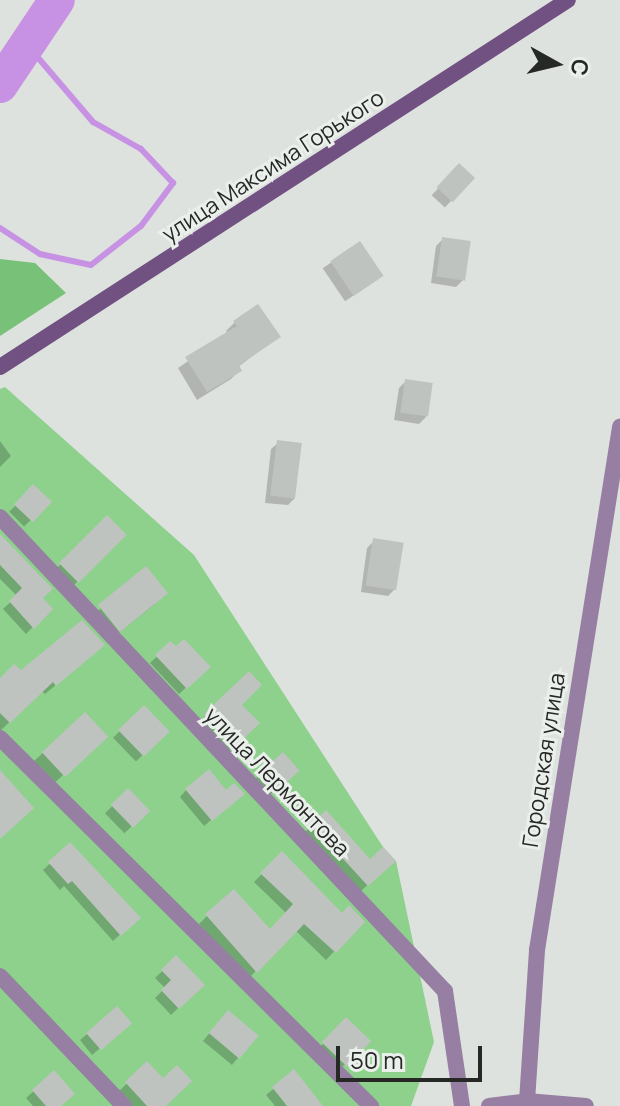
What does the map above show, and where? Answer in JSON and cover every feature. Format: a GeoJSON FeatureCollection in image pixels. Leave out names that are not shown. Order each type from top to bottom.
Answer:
{"type":"FeatureCollection","features":[{"type":"Feature","properties":{"kind":"street","name":"улица Максима Горького"},"geometry":{"type":"LineString","coordinates":[[0,367],[568,0]]}},
{"type":"Feature","properties":{"kind":"street","name":"Городская улица"},"geometry":{"type":"LineString","coordinates":[[527,1101],[537,950],[615,488],[620,427]]}},
{"type":"Feature","properties":{"kind":"street","name":"улица Лермонтова"},"geometry":{"type":"LineString","coordinates":[[0,517],[445,991],[462,1106]]}},
{"type":"Feature","properties":{"kind":"street"},"geometry":{"type":"LineString","coordinates":[[0,738],[371,1106]]}},
{"type":"Feature","properties":{"kind":"street"},"geometry":{"type":"LineString","coordinates":[[0,976],[124,1106]]}},
{"type":"Feature","properties":{"kind":"street"},"geometry":{"type":"LineString","coordinates":[[494,1106],[527,1101],[586,1106]]}},
{"type":"Feature","properties":{"kind":"green space"},"geometry":{"type":"Polygon","coordinates":[[[0,259],[35,263],[66,293],[0,336],[0,259]]]}},
{"type":"Feature","properties":{"kind":"green space"},"geometry":{"type":"Polygon","coordinates":[[[5,387],[194,555],[383,847],[396,861],[434,1042],[411,1106],[0,1106],[0,389],[5,387]]]}},
{"type":"Feature","properties":{"kind":"building"},"geometry":{"type":"Polygon","coordinates":[[[459,163],[475,178],[453,202],[436,187],[459,163]]]}},
{"type":"Feature","properties":{"kind":"building"},"geometry":{"type":"Polygon","coordinates":[[[442,237],[471,241],[465,281],[436,277],[442,237]]]}},
{"type":"Feature","properties":{"kind":"building"},"geometry":{"type":"Polygon","coordinates":[[[360,241],[383,276],[354,296],[330,261],[360,241]]]}},
{"type":"Feature","properties":{"kind":"building"},"geometry":{"type":"Polygon","coordinates":[[[258,304],[281,337],[239,365],[242,371],[207,392],[185,357],[237,326],[233,321],[258,304]]]}},
{"type":"Feature","properties":{"kind":"building"},"geometry":{"type":"Polygon","coordinates":[[[405,379],[433,383],[428,417],[400,413],[405,379]]]}},
{"type":"Feature","properties":{"kind":"building"},"geometry":{"type":"Polygon","coordinates":[[[277,440],[302,443],[295,499],[270,496],[277,440]]]}},
{"type":"Feature","properties":{"kind":"building"},"geometry":{"type":"Polygon","coordinates":[[[33,484],[52,502],[33,522],[14,504],[33,484]]]}},
{"type":"Feature","properties":{"kind":"building"},"geometry":{"type":"Polygon","coordinates":[[[107,515],[127,535],[79,583],[59,563],[107,515]]]}},
{"type":"Feature","properties":{"kind":"building"},"geometry":{"type":"Polygon","coordinates":[[[0,534],[53,589],[43,598],[53,609],[34,629],[9,601],[22,588],[0,565],[0,534]]]}},
{"type":"Feature","properties":{"kind":"building"},"geometry":{"type":"Polygon","coordinates":[[[373,538],[404,543],[396,590],[365,585],[373,538]]]}},
{"type":"Feature","properties":{"kind":"building"},"geometry":{"type":"Polygon","coordinates":[[[146,566],[168,593],[120,632],[98,605],[146,566]]]}},
{"type":"Feature","properties":{"kind":"building"},"geometry":{"type":"Polygon","coordinates":[[[82,620],[105,645],[56,686],[53,682],[10,723],[0,713],[0,678],[14,664],[21,670],[82,620]]]}},
{"type":"Feature","properties":{"kind":"building"},"geometry":{"type":"Polygon","coordinates":[[[184,639],[211,667],[187,689],[155,655],[170,641],[176,646],[184,639]]]}},
{"type":"Feature","properties":{"kind":"building"},"geometry":{"type":"Polygon","coordinates":[[[249,671],[262,685],[242,705],[260,723],[235,747],[204,714],[249,671]]]}},
{"type":"Feature","properties":{"kind":"building"},"geometry":{"type":"Polygon","coordinates":[[[144,705],[170,732],[144,757],[118,730],[144,705]]]}},
{"type":"Feature","properties":{"kind":"building"},"geometry":{"type":"Polygon","coordinates":[[[85,712],[108,737],[65,777],[42,752],[85,712]]]}},
{"type":"Feature","properties":{"kind":"building"},"geometry":{"type":"Polygon","coordinates":[[[283,752],[300,771],[274,794],[257,775],[283,752]]]}},
{"type":"Feature","properties":{"kind":"building"},"geometry":{"type":"Polygon","coordinates":[[[209,769],[226,790],[234,783],[245,794],[212,821],[185,789],[209,769]]]}},
{"type":"Feature","properties":{"kind":"building"},"geometry":{"type":"Polygon","coordinates":[[[0,770],[34,808],[0,839],[0,770]]]}},
{"type":"Feature","properties":{"kind":"building"},"geometry":{"type":"Polygon","coordinates":[[[128,788],[150,811],[133,828],[111,805],[128,788]]]}},
{"type":"Feature","properties":{"kind":"building"},"geometry":{"type":"Polygon","coordinates":[[[326,810],[370,859],[383,847],[396,861],[368,886],[311,824],[326,810]]]}},
{"type":"Feature","properties":{"kind":"building"},"geometry":{"type":"Polygon","coordinates":[[[70,842],[141,918],[121,936],[72,881],[68,884],[48,862],[70,842]]]}},
{"type":"Feature","properties":{"kind":"building"},"geometry":{"type":"Polygon","coordinates":[[[282,851],[342,913],[349,905],[365,922],[336,953],[304,924],[257,973],[205,914],[234,889],[270,929],[293,904],[260,873],[282,851]]]}},
{"type":"Feature","properties":{"kind":"building"},"geometry":{"type":"Polygon","coordinates":[[[176,955],[205,985],[179,1009],[161,990],[171,980],[161,970],[176,955]]]}},
{"type":"Feature","properties":{"kind":"building"},"geometry":{"type":"Polygon","coordinates":[[[117,1006],[132,1023],[101,1050],[86,1033],[117,1006]]]}},
{"type":"Feature","properties":{"kind":"building"},"geometry":{"type":"Polygon","coordinates":[[[228,1010],[259,1036],[239,1059],[209,1033],[228,1010]]]}},
{"type":"Feature","properties":{"kind":"building"},"geometry":{"type":"Polygon","coordinates":[[[346,1017],[371,1041],[347,1066],[322,1042],[346,1017]]]}},
{"type":"Feature","properties":{"kind":"building"},"geometry":{"type":"Polygon","coordinates":[[[147,1061],[163,1078],[177,1065],[192,1081],[166,1106],[147,1106],[125,1082],[147,1061]]]}},
{"type":"Feature","properties":{"kind":"building"},"geometry":{"type":"Polygon","coordinates":[[[294,1069],[323,1106],[287,1106],[272,1087],[294,1069]]]}},
{"type":"Feature","properties":{"kind":"building"},"geometry":{"type":"Polygon","coordinates":[[[54,1070],[75,1094],[61,1106],[46,1106],[32,1090],[54,1070]]]}},
{"type":"Feature","properties":{"kind":"waterway"},"geometry":{"type":"LineString","coordinates":[[0,85],[57,0]]}},
{"type":"Feature","properties":{"kind":"waterway"},"geometry":{"type":"LineString","coordinates":[[0,228],[40,254],[91,265],[141,226],[173,183],[141,149],[93,122],[28,46]]}}]}
